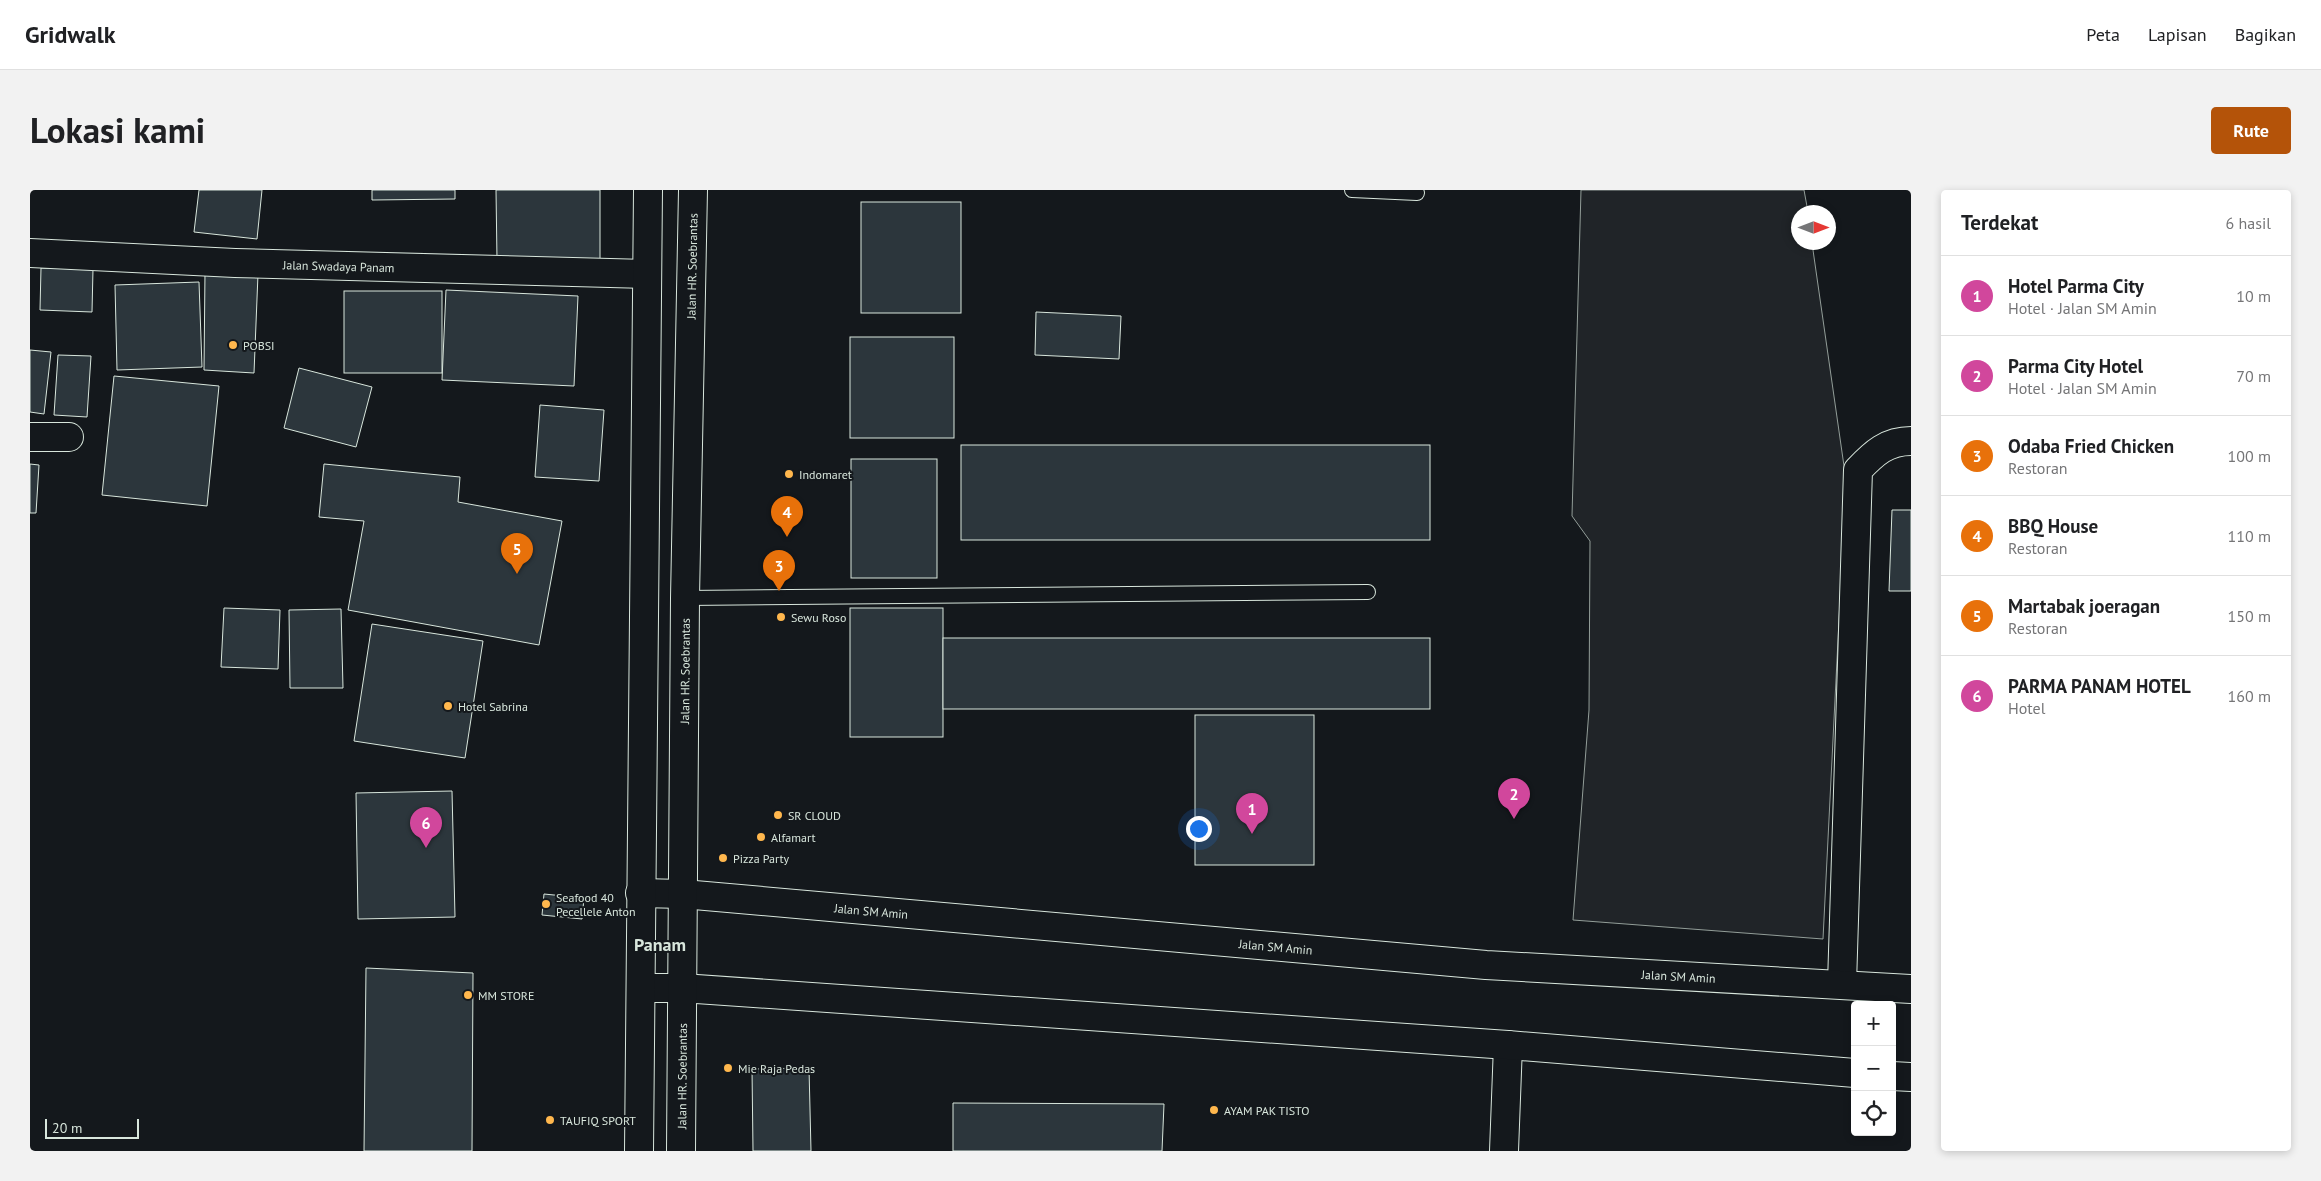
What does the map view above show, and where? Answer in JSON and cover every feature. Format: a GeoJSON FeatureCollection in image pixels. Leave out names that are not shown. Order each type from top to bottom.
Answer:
{"type":"FeatureCollection","features":[{"type":"Feature","properties":{"kind":"main road"},"geometry":{"type":"LineString","coordinates":[[639,1151],[648,190]]}},
{"type":"Feature","properties":{"kind":"main road","name":"Jalan HR. Soebrantas"},"geometry":{"type":"LineString","coordinates":[[681,1151],[685,598],[693,190]]}},
{"type":"Feature","properties":{"kind":"main road","name":"Jalan Swadaya Panam"},"geometry":{"type":"LineString","coordinates":[[30,253],[235,263],[647,274]]}},
{"type":"Feature","properties":{"kind":"main road"},"geometry":{"type":"LineString","coordinates":[[30,437],[70,437]]}},
{"type":"Feature","properties":{"kind":"main road"},"geometry":{"type":"LineString","coordinates":[[1842,984],[1858,470],[1876,450],[1898,441],[1911,441]]}},
{"type":"Feature","properties":{"kind":"main road","name":"Jalan SM Amin"},"geometry":{"type":"LineString","coordinates":[[640,893],[683,894],[1486,965],[1911,988]]}},
{"type":"Feature","properties":{"kind":"main road"},"geometry":{"type":"LineString","coordinates":[[641,988],[682,988],[1508,1045],[1851,1073]]}},
{"type":"Feature","properties":{"kind":"main road"},"geometry":{"type":"LineString","coordinates":[[1504,1151],[1508,1045]]}},
{"type":"Feature","properties":{"kind":"main road"},"geometry":{"type":"LineString","coordinates":[[1896,1076],[1911,1077]]}},
{"type":"Feature","properties":{"kind":"lane"},"geometry":{"type":"LineString","coordinates":[[1352,190],[1417,192]]}},
{"type":"Feature","properties":{"kind":"lane"},"geometry":{"type":"LineString","coordinates":[[685,598],[1368,592]]}},
{"type":"Feature","properties":{"kind":"shaded area"},"geometry":{"type":"Polygon","coordinates":[[[1581,190],[1804,190],[1807,205],[1791,205],[1791,250],[1813,250],[1846,480],[1823,939],[1573,920],[1589,710],[1590,541],[1572,516],[1581,190]]]}},
{"type":"Feature","properties":{"kind":"building"},"geometry":{"type":"Polygon","coordinates":[[[199,190],[262,190],[257,239],[194,232],[199,190]]]}},
{"type":"Feature","properties":{"kind":"building"},"geometry":{"type":"Polygon","coordinates":[[[372,190],[455,190],[455,199],[372,200],[372,190]]]}},
{"type":"Feature","properties":{"kind":"building"},"geometry":{"type":"Polygon","coordinates":[[[496,190],[600,190],[600,259],[497,260],[496,190]]]}},
{"type":"Feature","properties":{"kind":"building"},"geometry":{"type":"Polygon","coordinates":[[[861,202],[961,202],[961,313],[861,313],[861,202]]]}},
{"type":"Feature","properties":{"kind":"building"},"geometry":{"type":"Polygon","coordinates":[[[41,268],[93,269],[92,312],[40,310],[41,268]]]}},
{"type":"Feature","properties":{"kind":"building"},"geometry":{"type":"Polygon","coordinates":[[[205,272],[258,274],[254,373],[204,370],[205,272]]]}},
{"type":"Feature","properties":{"kind":"building"},"geometry":{"type":"Polygon","coordinates":[[[199,282],[202,367],[117,370],[115,285],[199,282]]]}},
{"type":"Feature","properties":{"kind":"building"},"geometry":{"type":"Polygon","coordinates":[[[446,290],[578,296],[574,386],[442,380],[446,290]]]}},
{"type":"Feature","properties":{"kind":"building"},"geometry":{"type":"Polygon","coordinates":[[[344,291],[442,291],[442,373],[344,373],[344,291]]]}},
{"type":"Feature","properties":{"kind":"building"},"geometry":{"type":"Polygon","coordinates":[[[1036,312],[1121,316],[1119,359],[1035,355],[1036,312]]]}},
{"type":"Feature","properties":{"kind":"building"},"geometry":{"type":"Polygon","coordinates":[[[850,337],[954,337],[954,438],[850,438],[850,337]]]}},
{"type":"Feature","properties":{"kind":"building"},"geometry":{"type":"Polygon","coordinates":[[[30,350],[51,352],[44,414],[30,412],[30,350]]]}},
{"type":"Feature","properties":{"kind":"building"},"geometry":{"type":"Polygon","coordinates":[[[58,355],[91,356],[87,417],[54,415],[58,355]]]}},
{"type":"Feature","properties":{"kind":"building"},"geometry":{"type":"Polygon","coordinates":[[[299,368],[372,387],[356,447],[284,428],[299,368]]]}},
{"type":"Feature","properties":{"kind":"building"},"geometry":{"type":"Polygon","coordinates":[[[114,376],[219,386],[207,506],[102,495],[114,376]]]}},
{"type":"Feature","properties":{"kind":"building"},"geometry":{"type":"Polygon","coordinates":[[[540,405],[604,410],[599,481],[535,477],[540,405]]]}},
{"type":"Feature","properties":{"kind":"building"},"geometry":{"type":"Polygon","coordinates":[[[961,445],[1430,445],[1430,540],[961,540],[961,445]]]}},
{"type":"Feature","properties":{"kind":"building"},"geometry":{"type":"Polygon","coordinates":[[[851,459],[937,459],[937,578],[851,578],[851,459]]]}},
{"type":"Feature","properties":{"kind":"building"},"geometry":{"type":"Polygon","coordinates":[[[30,464],[39,465],[36,513],[30,513],[30,464]]]}},
{"type":"Feature","properties":{"kind":"building"},"geometry":{"type":"Polygon","coordinates":[[[324,464],[460,477],[458,502],[562,521],[539,645],[348,610],[364,521],[319,517],[324,464]]]}},
{"type":"Feature","properties":{"kind":"building"},"geometry":{"type":"Polygon","coordinates":[[[1892,510],[1911,510],[1911,591],[1889,591],[1892,510]]]}},
{"type":"Feature","properties":{"kind":"building"},"geometry":{"type":"Polygon","coordinates":[[[224,608],[280,610],[278,669],[221,667],[224,608]]]}},
{"type":"Feature","properties":{"kind":"building"},"geometry":{"type":"Polygon","coordinates":[[[850,608],[943,608],[943,737],[850,737],[850,608]]]}},
{"type":"Feature","properties":{"kind":"building"},"geometry":{"type":"Polygon","coordinates":[[[341,609],[343,688],[290,688],[289,610],[341,609]]]}},
{"type":"Feature","properties":{"kind":"building"},"geometry":{"type":"Polygon","coordinates":[[[372,624],[483,641],[465,758],[354,741],[372,624]]]}},
{"type":"Feature","properties":{"kind":"building"},"geometry":{"type":"Polygon","coordinates":[[[943,638],[1430,638],[1430,709],[943,709],[943,638]]]}},
{"type":"Feature","properties":{"kind":"building"},"geometry":{"type":"Polygon","coordinates":[[[1195,715],[1314,715],[1314,865],[1195,865],[1195,715]]]}},
{"type":"Feature","properties":{"kind":"building"},"geometry":{"type":"Polygon","coordinates":[[[452,791],[455,917],[358,919],[356,793],[452,791]]]}},
{"type":"Feature","properties":{"kind":"building"},"geometry":{"type":"Polygon","coordinates":[[[544,894],[584,898],[582,919],[542,915],[544,894]]]}},
{"type":"Feature","properties":{"kind":"building"},"geometry":{"type":"Polygon","coordinates":[[[366,968],[473,973],[472,1151],[364,1151],[366,968]]]}},
{"type":"Feature","properties":{"kind":"building"},"geometry":{"type":"Polygon","coordinates":[[[809,1068],[811,1151],[753,1151],[752,1069],[809,1068]]]}},
{"type":"Feature","properties":{"kind":"building"},"geometry":{"type":"Polygon","coordinates":[[[953,1103],[1164,1104],[1162,1151],[953,1151],[953,1103]]]}},
{"type":"Feature","properties":{"kind":"place","name":"POBSI"},"geometry":{"type":"Point","coordinates":[233,345]}},
{"type":"Feature","properties":{"kind":"place","name":"Indomaret"},"geometry":{"type":"Point","coordinates":[789,474]}},
{"type":"Feature","properties":{"kind":"place","name":"BBQ House"},"geometry":{"type":"Point","coordinates":[787,537]}},
{"type":"Feature","properties":{"kind":"place","name":"Martabak joeragan"},"geometry":{"type":"Point","coordinates":[517,574]}},
{"type":"Feature","properties":{"kind":"place","name":"Odaba Fried Chicken"},"geometry":{"type":"Point","coordinates":[779,591]}},
{"type":"Feature","properties":{"kind":"place","name":"Sewu Roso"},"geometry":{"type":"Point","coordinates":[781,617]}},
{"type":"Feature","properties":{"kind":"place","name":"Hotel Sabrina"},"geometry":{"type":"Point","coordinates":[448,706]}},
{"type":"Feature","properties":{"kind":"place","name":"SR CLOUD"},"geometry":{"type":"Point","coordinates":[778,815]}},
{"type":"Feature","properties":{"kind":"place","name":"Parma City Hotel"},"geometry":{"type":"Point","coordinates":[1514,819]}},
{"type":"Feature","properties":{"kind":"place","name":"Hotel Parma City"},"geometry":{"type":"Point","coordinates":[1252,834]}},
{"type":"Feature","properties":{"kind":"place","name":"Alfamart"},"geometry":{"type":"Point","coordinates":[761,837]}},
{"type":"Feature","properties":{"kind":"place","name":"PARMA PANAM HOTEL"},"geometry":{"type":"Point","coordinates":[426,848]}},
{"type":"Feature","properties":{"kind":"place","name":"Pizza Party"},"geometry":{"type":"Point","coordinates":[723,858]}},
{"type":"Feature","properties":{"kind":"place","name":"Seafood 40 Pecellele Anton"},"geometry":{"type":"Point","coordinates":[546,904]}},
{"type":"Feature","properties":{"kind":"place","name":"MM STORE"},"geometry":{"type":"Point","coordinates":[468,995]}},
{"type":"Feature","properties":{"kind":"place","name":"Mie Raja Pedas"},"geometry":{"type":"Point","coordinates":[728,1068]}},
{"type":"Feature","properties":{"kind":"place","name":"AYAM PAK TISTO"},"geometry":{"type":"Point","coordinates":[1214,1110]}},
{"type":"Feature","properties":{"kind":"place","name":"TAUFIQ SPORT"},"geometry":{"type":"Point","coordinates":[550,1120]}},
{"type":"Feature","properties":{"kind":"district","name":"Panam"},"geometry":{"type":"Point","coordinates":[660,944]}}]}
